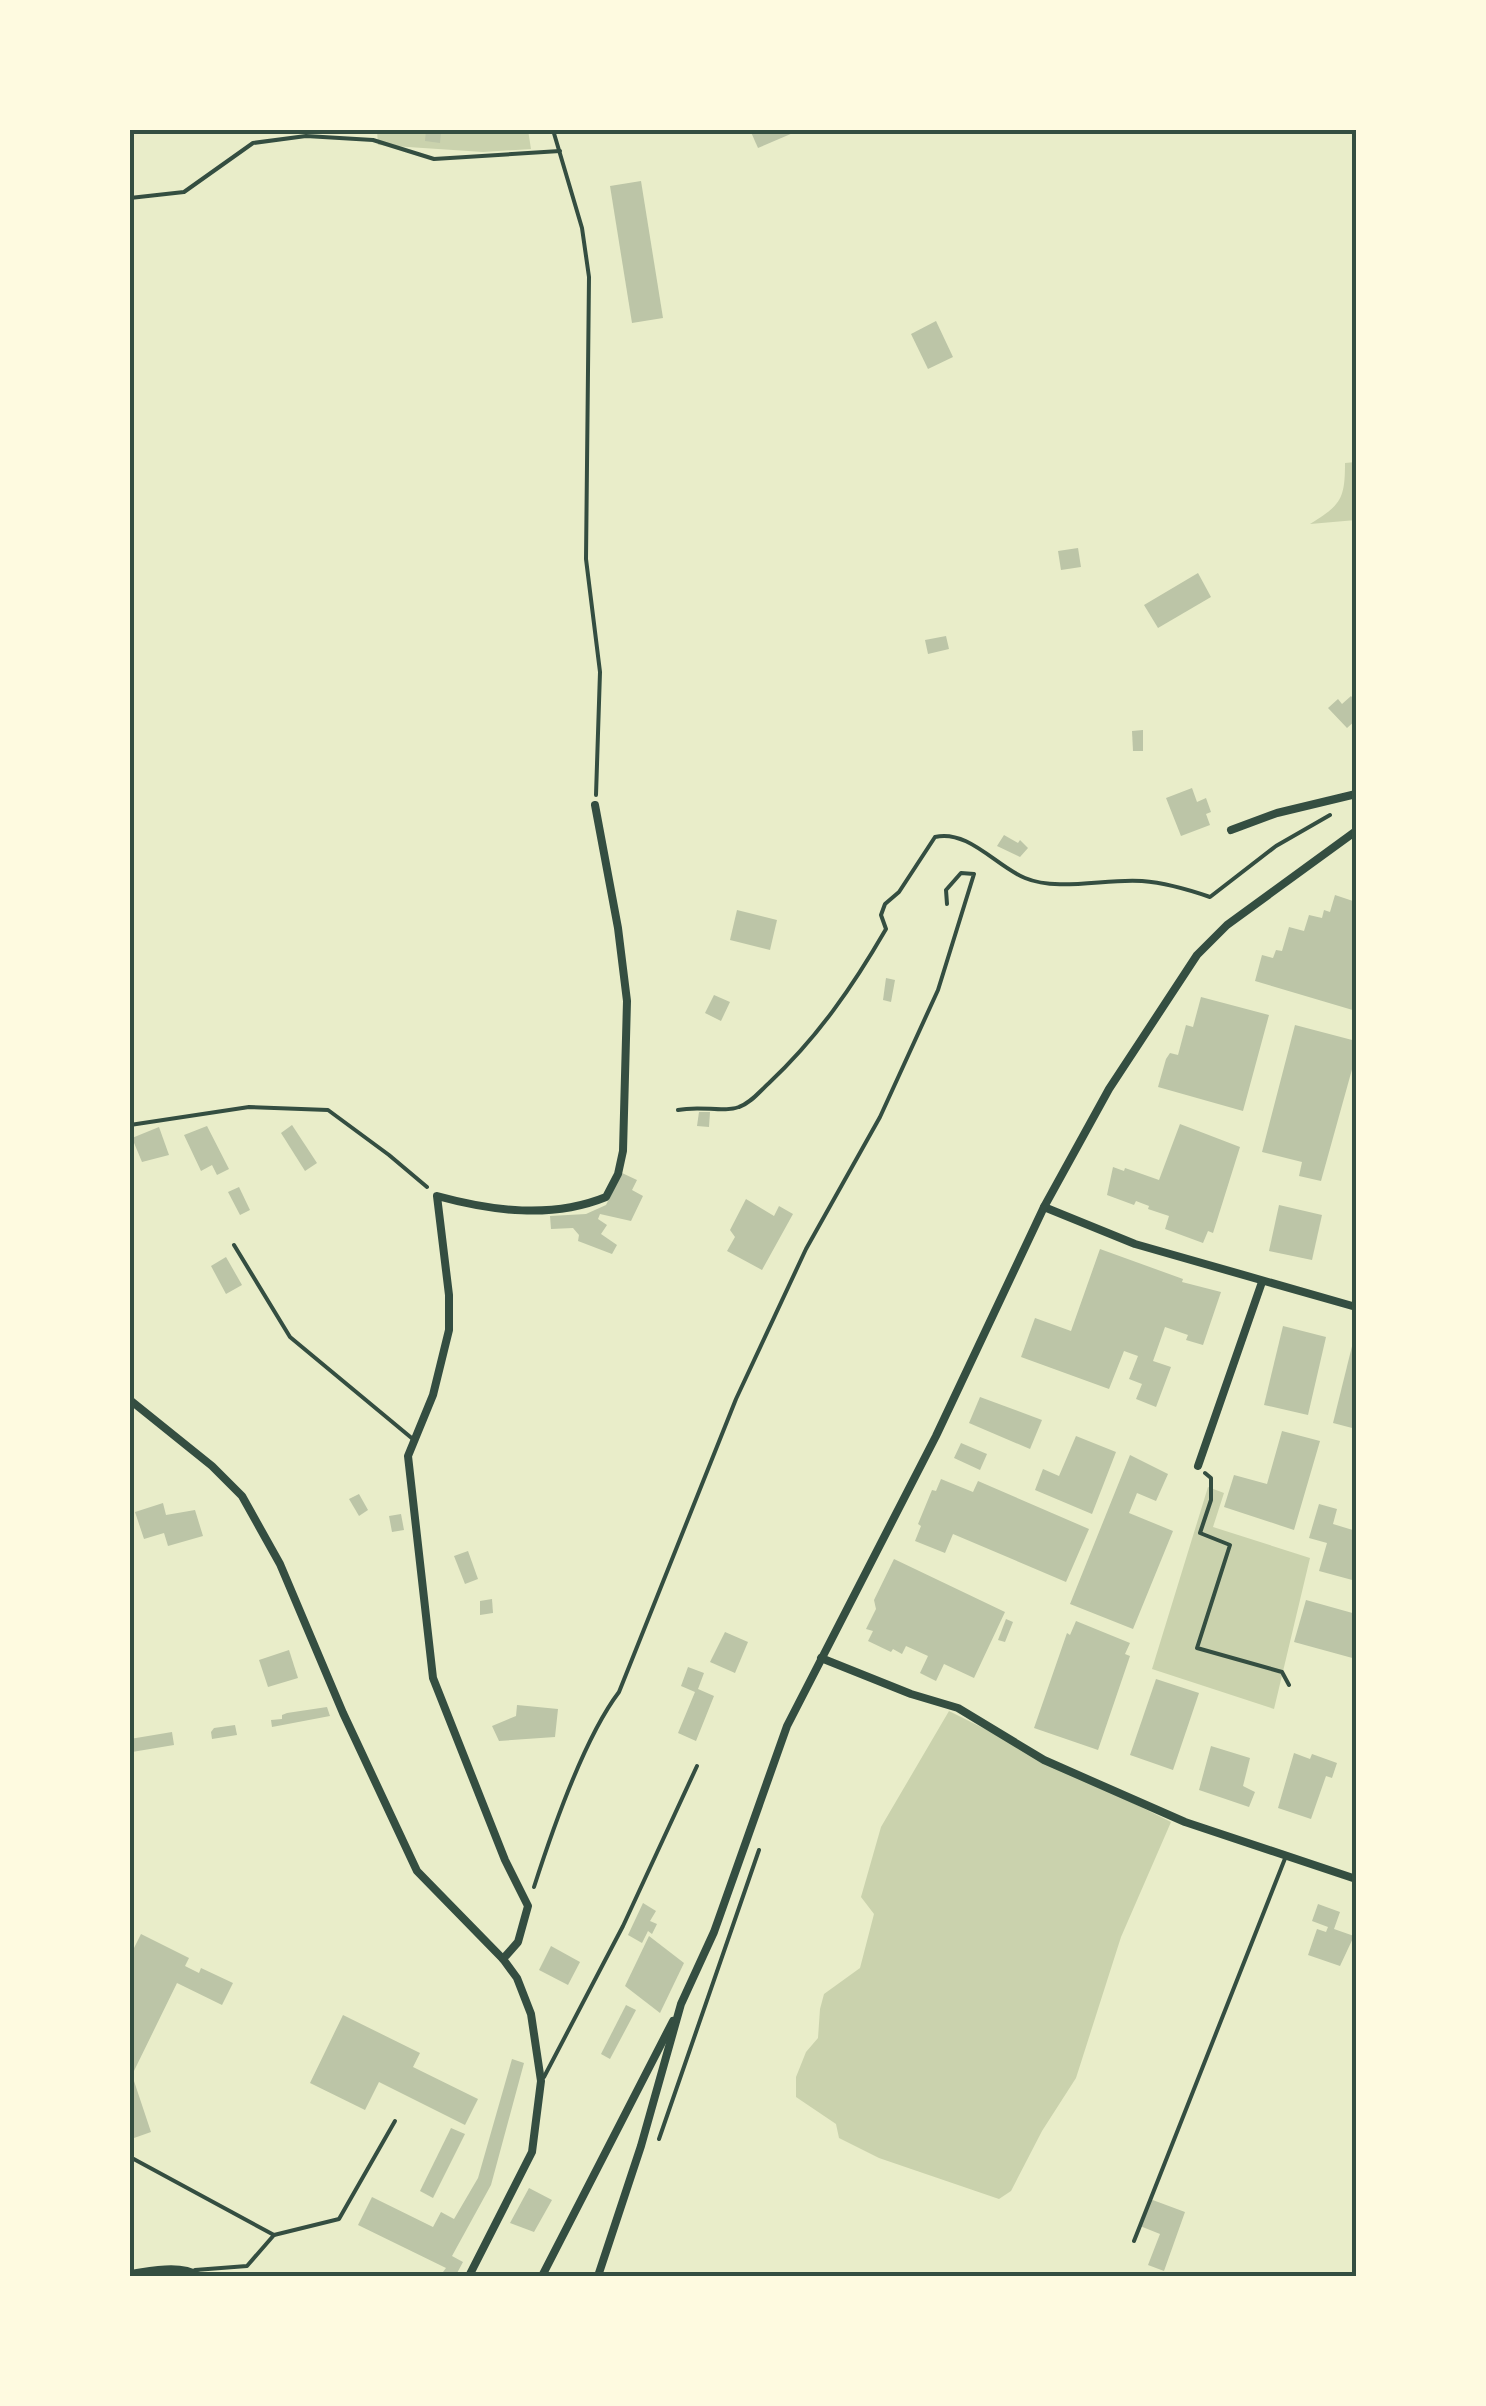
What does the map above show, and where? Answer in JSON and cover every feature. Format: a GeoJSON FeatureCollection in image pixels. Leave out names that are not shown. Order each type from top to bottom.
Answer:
{"type":"FeatureCollection","features":[{"type":"Feature","properties":{"kind":"street"},"geometry":{"type":"LineString","coordinates":[[1231,830],[1276,813],[1356,794]]}},
{"type":"Feature","properties":{"kind":"street"},"geometry":{"type":"LineString","coordinates":[[503,1959],[518,1942],[528,1906],[504,1860],[433,1678],[408,1456],[434,1394],[449,1330],[449,1295],[437,1196],[484,1209],[579,1208],[606,1197],[618,1174],[623,1151],[627,1001],[595,805]]}},
{"type":"Feature","properties":{"kind":"street"},"geometry":{"type":"LineString","coordinates":[[542,2276],[714,1932],[787,1726],[936,1436],[1044,1207],[1109,1088],[1196,955],[1240,914],[1356,831]]}},
{"type":"Feature","properties":{"kind":"street"},"geometry":{"type":"LineString","coordinates":[[1044,1207],[1135,1244],[1356,1307]]}},
{"type":"Feature","properties":{"kind":"street"},"geometry":{"type":"LineString","coordinates":[[1198,1466],[1262,1282]]}},
{"type":"Feature","properties":{"kind":"street"},"geometry":{"type":"LineString","coordinates":[[130,1400],[212,1466],[242,1496],[280,1564],[328,1679],[418,1871],[503,1959],[517,1978],[532,2014],[541,2082],[532,2152],[469,2276]]}},
{"type":"Feature","properties":{"kind":"street"},"geometry":{"type":"LineString","coordinates":[[821,1658],[958,1708],[1044,1760],[1185,1822],[1356,1880]]}},
{"type":"Feature","properties":{"kind":"street"},"geometry":{"type":"LineString","coordinates":[[598,2276],[641,2146],[681,2004]]}},
{"type":"Feature","properties":{"kind":"street"},"geometry":{"type":"LineString","coordinates":[[130,2274],[195,2273]]}},
{"type":"Feature","properties":{"kind":"lane"},"geometry":{"type":"LineString","coordinates":[[234,1245],[290,1337],[414,1440]]}},
{"type":"Feature","properties":{"kind":"lane"},"geometry":{"type":"LineString","coordinates":[[541,2082],[623,1926],[697,1766]]}},
{"type":"Feature","properties":{"kind":"lane"},"geometry":{"type":"LineString","coordinates":[[1134,2241],[1286,1856]]}},
{"type":"Feature","properties":{"kind":"lane"},"geometry":{"type":"LineString","coordinates":[[195,2273],[247,2266],[274,2235],[339,2219],[395,2121]]}},
{"type":"Feature","properties":{"kind":"lane"},"geometry":{"type":"LineString","coordinates":[[130,2156],[274,2235]]}},
{"type":"Feature","properties":{"kind":"path"},"geometry":{"type":"LineString","coordinates":[[552,130],[582,228],[588,276],[586,558],[600,672],[595,805]]}},
{"type":"Feature","properties":{"kind":"path"},"geometry":{"type":"LineString","coordinates":[[130,198],[184,192],[252,143],[306,136],[373,140],[434,159],[560,152]]}},
{"type":"Feature","properties":{"kind":"path"},"geometry":{"type":"LineString","coordinates":[[678,1110],[706,1106],[724,1111],[742,1106],[780,1072],[835,1013],[850,991],[886,928],[882,915],[885,904],[899,892],[934,837],[950,837],[984,851],[1028,880],[1116,884],[1138,880],[1177,884],[1210,896],[1276,846],[1337,811]]}},
{"type":"Feature","properties":{"kind":"path"},"geometry":{"type":"LineString","coordinates":[[528,1906],[582,1762],[606,1708],[619,1692],[736,1399],[806,1249],[880,1118],[938,990],[974,874],[961,872],[946,890],[947,904]]}},
{"type":"Feature","properties":{"kind":"path"},"geometry":{"type":"LineString","coordinates":[[130,1126],[249,1107],[328,1110],[437,1196]]}},
{"type":"Feature","properties":{"kind":"path"},"geometry":{"type":"LineString","coordinates":[[1198,1466],[1211,1478],[1211,1500],[1200,1533],[1230,1544],[1197,1648],[1282,1672],[1288,1685]]}},
{"type":"Feature","properties":{"kind":"path"},"geometry":{"type":"LineString","coordinates":[[659,2138],[762,1842]]}},
{"type":"Feature","properties":{"kind":"green space"},"geometry":{"type":"Polygon","coordinates":[[[377,130],[528,130],[531,149],[483,152],[378,145],[377,130]]]}},
{"type":"Feature","properties":{"kind":"green space"},"geometry":{"type":"Polygon","coordinates":[[[1356,462],[1356,520],[1310,524],[1339,500],[1345,463],[1356,462]]]}},
{"type":"Feature","properties":{"kind":"green space"},"geometry":{"type":"Polygon","coordinates":[[[1208,1487],[1224,1493],[1213,1527],[1310,1558],[1274,1709],[1152,1669],[1208,1487]]]}},
{"type":"Feature","properties":{"kind":"green space"},"geometry":{"type":"Polygon","coordinates":[[[949,1711],[1171,1822],[1121,1937],[1076,2078],[1042,2131],[1011,2191],[999,2199],[879,2158],[839,2138],[836,2124],[796,2097],[796,2077],[806,2052],[818,2038],[824,1994],[860,1968],[874,1914],[861,1897],[881,1827],[949,1711]]]}},
{"type":"Feature","properties":{"kind":"building"},"geometry":{"type":"Polygon","coordinates":[[[426,130],[441,131],[440,143],[425,141],[426,130]]]}},
{"type":"Feature","properties":{"kind":"building"},"geometry":{"type":"Polygon","coordinates":[[[750,130],[800,130],[758,148],[750,130]]]}},
{"type":"Feature","properties":{"kind":"building"},"geometry":{"type":"Polygon","coordinates":[[[641,181],[663,318],[632,323],[610,186],[641,181]]]}},
{"type":"Feature","properties":{"kind":"building"},"geometry":{"type":"Polygon","coordinates":[[[936,321],[953,357],[928,369],[911,334],[936,321]]]}},
{"type":"Feature","properties":{"kind":"building"},"geometry":{"type":"Polygon","coordinates":[[[1078,548],[1081,567],[1061,570],[1058,551],[1078,548]]]}},
{"type":"Feature","properties":{"kind":"building"},"geometry":{"type":"Polygon","coordinates":[[[1198,573],[1211,597],[1158,628],[1144,605],[1198,573]]]}},
{"type":"Feature","properties":{"kind":"building"},"geometry":{"type":"Polygon","coordinates":[[[946,636],[949,649],[928,654],[925,640],[946,636]]]}},
{"type":"Feature","properties":{"kind":"building"},"geometry":{"type":"Polygon","coordinates":[[[1351,696],[1356,702],[1356,720],[1347,728],[1328,708],[1338,699],[1342,704],[1351,696]]]}},
{"type":"Feature","properties":{"kind":"building"},"geometry":{"type":"Polygon","coordinates":[[[1143,730],[1143,751],[1133,751],[1132,731],[1143,730]]]}},
{"type":"Feature","properties":{"kind":"building"},"geometry":{"type":"Polygon","coordinates":[[[1192,788],[1197,802],[1206,798],[1210,825],[1181,836],[1166,798],[1192,788]]]}},
{"type":"Feature","properties":{"kind":"building"},"geometry":{"type":"Polygon","coordinates":[[[1004,835],[1018,843],[1020,840],[1028,848],[1020,857],[997,846],[1004,835]]]}},
{"type":"Feature","properties":{"kind":"building"},"geometry":{"type":"Polygon","coordinates":[[[1335,895],[1356,902],[1356,1011],[1255,981],[1262,955],[1273,958],[1276,950],[1282,951],[1289,927],[1304,931],[1309,915],[1322,918],[1324,910],[1330,912],[1335,895]]]}},
{"type":"Feature","properties":{"kind":"building"},"geometry":{"type":"Polygon","coordinates":[[[737,910],[777,920],[770,950],[730,940],[737,910]]]}},
{"type":"Feature","properties":{"kind":"building"},"geometry":{"type":"Polygon","coordinates":[[[886,978],[895,980],[891,1002],[883,1000],[886,978]]]}},
{"type":"Feature","properties":{"kind":"building"},"geometry":{"type":"Polygon","coordinates":[[[714,995],[730,1002],[721,1021],[705,1013],[714,995]]]}},
{"type":"Feature","properties":{"kind":"building"},"geometry":{"type":"Polygon","coordinates":[[[1201,997],[1269,1015],[1243,1111],[1158,1087],[1166,1059],[1170,1053],[1178,1055],[1186,1025],[1193,1027],[1201,997]]]}},
{"type":"Feature","properties":{"kind":"building"},"geometry":{"type":"Polygon","coordinates":[[[1295,1025],[1356,1041],[1356,1055],[1321,1181],[1299,1176],[1302,1162],[1262,1152],[1295,1025]]]}},
{"type":"Feature","properties":{"kind":"building"},"geometry":{"type":"Polygon","coordinates":[[[699,1112],[710,1112],[709,1127],[697,1126],[699,1112]]]}},
{"type":"Feature","properties":{"kind":"building"},"geometry":{"type":"Polygon","coordinates":[[[1180,1124],[1240,1147],[1213,1233],[1208,1231],[1203,1243],[1165,1229],[1169,1216],[1148,1209],[1149,1206],[1107,1195],[1113,1167],[1159,1180],[1180,1124]]]}},
{"type":"Feature","properties":{"kind":"building"},"geometry":{"type":"Polygon","coordinates":[[[292,1125],[317,1163],[305,1171],[281,1133],[292,1125]]]}},
{"type":"Feature","properties":{"kind":"building"},"geometry":{"type":"Polygon","coordinates":[[[207,1126],[229,1169],[217,1175],[212,1165],[201,1171],[184,1135],[207,1126]]]}},
{"type":"Feature","properties":{"kind":"building"},"geometry":{"type":"Polygon","coordinates":[[[159,1127],[169,1155],[142,1162],[132,1138],[159,1127]]]}},
{"type":"Feature","properties":{"kind":"building"},"geometry":{"type":"Polygon","coordinates":[[[622,1173],[637,1180],[632,1190],[643,1196],[631,1221],[600,1214],[598,1219],[607,1225],[601,1234],[617,1245],[612,1254],[578,1241],[579,1235],[573,1228],[551,1229],[550,1216],[586,1214],[606,1205],[622,1173]]]}},
{"type":"Feature","properties":{"kind":"building"},"geometry":{"type":"Polygon","coordinates":[[[239,1187],[250,1210],[240,1215],[228,1192],[239,1187]]]}},
{"type":"Feature","properties":{"kind":"building"},"geometry":{"type":"Polygon","coordinates":[[[746,1199],[774,1216],[779,1206],[793,1214],[762,1270],[727,1251],[735,1237],[730,1230],[746,1199]]]}},
{"type":"Feature","properties":{"kind":"building"},"geometry":{"type":"Polygon","coordinates":[[[1279,1205],[1322,1215],[1312,1260],[1269,1251],[1279,1205]]]}},
{"type":"Feature","properties":{"kind":"building"},"geometry":{"type":"Polygon","coordinates":[[[1100,1249],[1183,1279],[1182,1282],[1221,1292],[1203,1345],[1165,1327],[1153,1361],[1171,1367],[1156,1407],[1136,1399],[1142,1384],[1129,1379],[1138,1356],[1124,1351],[1109,1389],[1021,1357],[1035,1318],[1071,1331],[1100,1249]]]}},
{"type":"Feature","properties":{"kind":"building"},"geometry":{"type":"Polygon","coordinates":[[[226,1257],[242,1285],[226,1294],[211,1266],[226,1257]]]}},
{"type":"Feature","properties":{"kind":"building"},"geometry":{"type":"Polygon","coordinates":[[[1283,1326],[1326,1337],[1308,1415],[1264,1405],[1283,1326]]]}},
{"type":"Feature","properties":{"kind":"building"},"geometry":{"type":"Polygon","coordinates":[[[1356,1334],[1356,1429],[1333,1423],[1356,1334]]]}},
{"type":"Feature","properties":{"kind":"building"},"geometry":{"type":"Polygon","coordinates":[[[980,1397],[1042,1420],[1030,1449],[969,1423],[980,1397]]]}},
{"type":"Feature","properties":{"kind":"building"},"geometry":{"type":"Polygon","coordinates":[[[1282,1431],[1320,1441],[1294,1530],[1224,1507],[1234,1475],[1267,1484],[1282,1431]]]}},
{"type":"Feature","properties":{"kind":"building"},"geometry":{"type":"Polygon","coordinates":[[[1076,1436],[1116,1452],[1092,1514],[1035,1490],[1043,1469],[1059,1476],[1076,1436]]]}},
{"type":"Feature","properties":{"kind":"building"},"geometry":{"type":"Polygon","coordinates":[[[961,1443],[987,1454],[980,1470],[954,1458],[961,1443]]]}},
{"type":"Feature","properties":{"kind":"building"},"geometry":{"type":"Polygon","coordinates":[[[1130,1455],[1168,1474],[1156,1501],[1137,1493],[1129,1513],[1173,1531],[1133,1629],[1070,1604],[1130,1455]]]}},
{"type":"Feature","properties":{"kind":"building"},"geometry":{"type":"Polygon","coordinates":[[[941,1479],[973,1492],[978,1481],[1089,1529],[1066,1582],[953,1534],[945,1553],[915,1541],[932,1490],[936,1491],[941,1479]]]}},
{"type":"Feature","properties":{"kind":"building"},"geometry":{"type":"Polygon","coordinates":[[[359,1494],[368,1510],[359,1516],[349,1499],[359,1494]]]}},
{"type":"Feature","properties":{"kind":"building"},"geometry":{"type":"Polygon","coordinates":[[[163,1503],[166,1515],[195,1510],[203,1536],[168,1546],[164,1533],[144,1539],[135,1512],[163,1503]]]}},
{"type":"Feature","properties":{"kind":"building"},"geometry":{"type":"Polygon","coordinates":[[[1319,1504],[1337,1509],[1333,1524],[1356,1531],[1356,1581],[1319,1571],[1327,1543],[1309,1538],[1319,1504]]]}},
{"type":"Feature","properties":{"kind":"building"},"geometry":{"type":"Polygon","coordinates":[[[401,1514],[404,1530],[392,1532],[389,1516],[401,1514]]]}},
{"type":"Feature","properties":{"kind":"building"},"geometry":{"type":"Polygon","coordinates":[[[468,1551],[478,1579],[465,1584],[454,1556],[468,1551]]]}},
{"type":"Feature","properties":{"kind":"building"},"geometry":{"type":"Polygon","coordinates":[[[894,1559],[1005,1612],[974,1678],[944,1664],[936,1681],[920,1673],[928,1656],[906,1646],[902,1654],[893,1649],[891,1652],[868,1641],[873,1631],[866,1629],[876,1609],[874,1600],[894,1559]]]}},
{"type":"Feature","properties":{"kind":"building"},"geometry":{"type":"Polygon","coordinates":[[[492,1599],[493,1613],[480,1615],[480,1601],[492,1599]]]}},
{"type":"Feature","properties":{"kind":"building"},"geometry":{"type":"Polygon","coordinates":[[[1306,1600],[1356,1614],[1356,1659],[1294,1642],[1306,1600]]]}},
{"type":"Feature","properties":{"kind":"building"},"geometry":{"type":"Polygon","coordinates":[[[1006,1619],[1013,1622],[1005,1642],[998,1640],[1006,1619]]]}},
{"type":"Feature","properties":{"kind":"building"},"geometry":{"type":"Polygon","coordinates":[[[1076,1621],[1130,1643],[1125,1654],[1130,1656],[1098,1750],[1034,1728],[1067,1633],[1070,1635],[1076,1621]]]}},
{"type":"Feature","properties":{"kind":"building"},"geometry":{"type":"Polygon","coordinates":[[[725,1632],[748,1642],[735,1673],[710,1662],[725,1632]]]}},
{"type":"Feature","properties":{"kind":"building"},"geometry":{"type":"Polygon","coordinates":[[[289,1650],[298,1678],[268,1687],[259,1660],[289,1650]]]}},
{"type":"Feature","properties":{"kind":"building"},"geometry":{"type":"Polygon","coordinates":[[[688,1667],[704,1673],[698,1689],[714,1696],[696,1741],[678,1733],[695,1692],[681,1686],[688,1667]]]}},
{"type":"Feature","properties":{"kind":"building"},"geometry":{"type":"Polygon","coordinates":[[[1156,1679],[1199,1693],[1173,1770],[1130,1755],[1156,1679]]]}},
{"type":"Feature","properties":{"kind":"building"},"geometry":{"type":"Polygon","coordinates":[[[517,1705],[558,1709],[555,1737],[499,1741],[492,1726],[516,1716],[517,1705]]]}},
{"type":"Feature","properties":{"kind":"building"},"geometry":{"type":"Polygon","coordinates":[[[327,1707],[330,1716],[272,1727],[271,1720],[282,1719],[287,1713],[327,1707]]]}},
{"type":"Feature","properties":{"kind":"building"},"geometry":{"type":"Polygon","coordinates":[[[235,1725],[237,1735],[212,1739],[214,1728],[235,1725]]]}},
{"type":"Feature","properties":{"kind":"building"},"geometry":{"type":"Polygon","coordinates":[[[172,1732],[174,1745],[132,1752],[130,1739],[172,1732]]]}},
{"type":"Feature","properties":{"kind":"building"},"geometry":{"type":"Polygon","coordinates":[[[1211,1746],[1250,1758],[1243,1786],[1255,1792],[1249,1807],[1199,1790],[1211,1746]]]}},
{"type":"Feature","properties":{"kind":"building"},"geometry":{"type":"Polygon","coordinates":[[[1294,1753],[1310,1759],[1312,1754],[1337,1763],[1332,1778],[1326,1776],[1311,1819],[1278,1808],[1294,1753]]]}},
{"type":"Feature","properties":{"kind":"building"},"geometry":{"type":"Polygon","coordinates":[[[643,1903],[656,1911],[650,1921],[657,1924],[642,1943],[628,1935],[643,1903]]]}},
{"type":"Feature","properties":{"kind":"building"},"geometry":{"type":"Polygon","coordinates":[[[1318,1904],[1340,1912],[1334,1929],[1354,1936],[1340,1966],[1308,1955],[1317,1929],[1326,1932],[1328,1927],[1312,1921],[1318,1904]]]}},
{"type":"Feature","properties":{"kind":"building"},"geometry":{"type":"Polygon","coordinates":[[[141,1934],[189,1958],[185,1966],[199,1973],[201,1968],[233,1983],[222,2005],[177,1983],[132,2075],[151,2132],[134,2138],[130,2126],[130,1956],[141,1934]]]}},
{"type":"Feature","properties":{"kind":"building"},"geometry":{"type":"Polygon","coordinates":[[[649,1936],[684,1963],[660,2013],[625,1986],[649,1936]]]}},
{"type":"Feature","properties":{"kind":"building"},"geometry":{"type":"Polygon","coordinates":[[[551,1946],[580,1962],[568,1985],[539,1970],[551,1946]]]}},
{"type":"Feature","properties":{"kind":"building"},"geometry":{"type":"Polygon","coordinates":[[[626,2005],[636,2010],[610,2059],[601,2054],[626,2005]]]}},
{"type":"Feature","properties":{"kind":"building"},"geometry":{"type":"Polygon","coordinates":[[[343,2015],[420,2053],[413,2067],[478,2099],[465,2125],[379,2082],[365,2110],[310,2083],[343,2015]]]}},
{"type":"Feature","properties":{"kind":"building"},"geometry":{"type":"Polygon","coordinates":[[[512,2059],[524,2063],[491,2185],[452,2256],[463,2262],[456,2275],[440,2276],[446,2268],[358,2225],[372,2197],[433,2227],[441,2212],[454,2219],[478,2178],[512,2059]]]}},
{"type":"Feature","properties":{"kind":"building"},"geometry":{"type":"Polygon","coordinates":[[[451,2128],[465,2134],[433,2198],[420,2191],[451,2128]]]}},
{"type":"Feature","properties":{"kind":"building"},"geometry":{"type":"Polygon","coordinates":[[[529,2188],[552,2200],[534,2232],[510,2223],[529,2188]]]}},
{"type":"Feature","properties":{"kind":"building"},"geometry":{"type":"Polygon","coordinates":[[[1150,2199],[1185,2212],[1164,2271],[1148,2265],[1160,2234],[1140,2226],[1150,2199]]]}}]}
